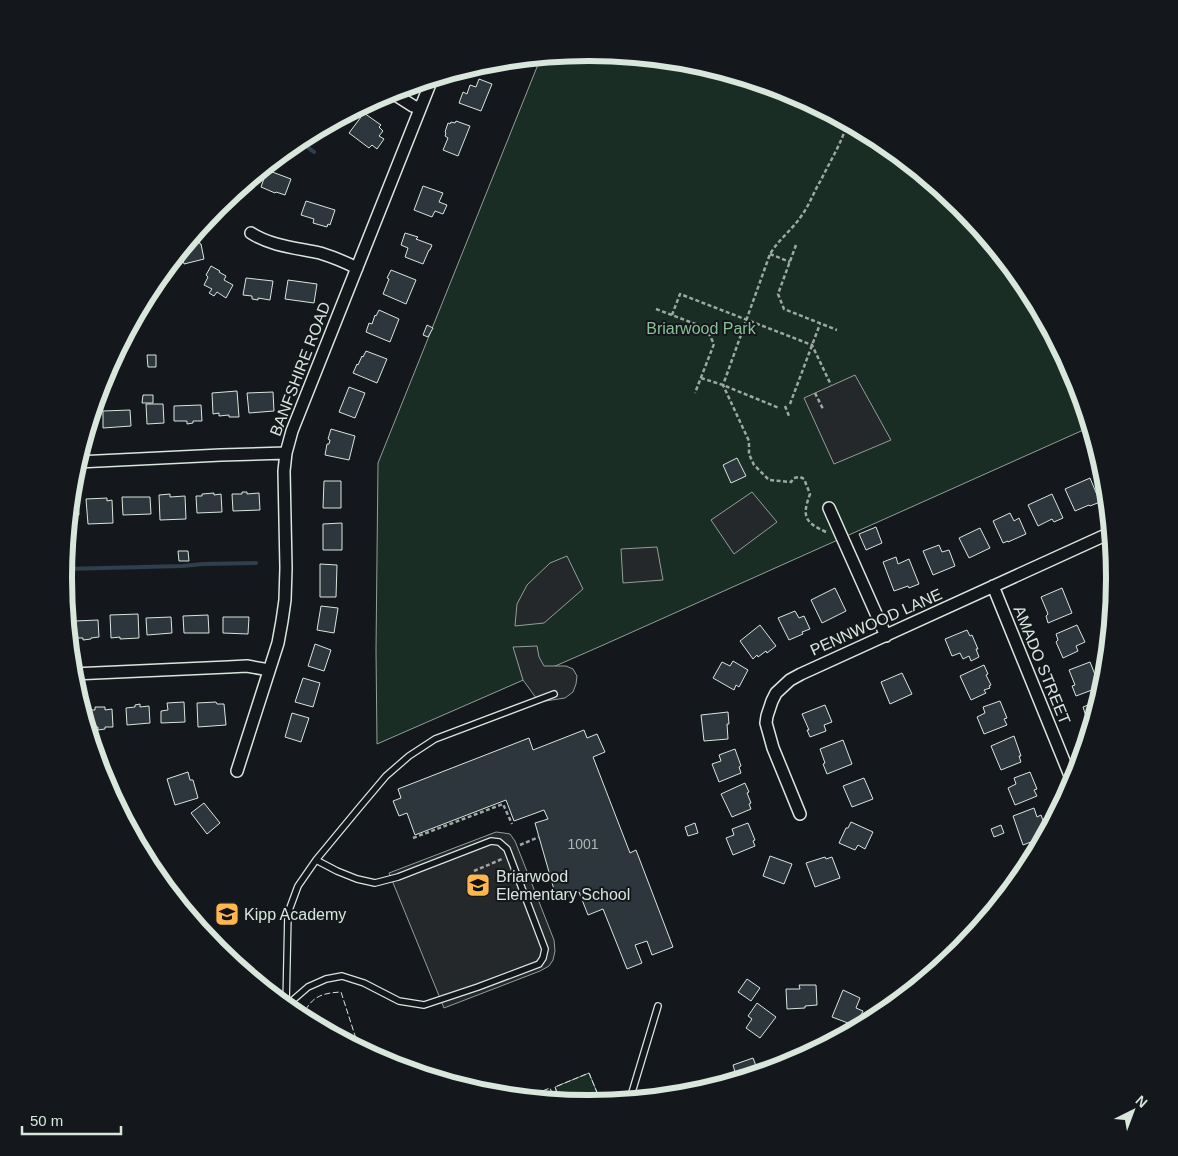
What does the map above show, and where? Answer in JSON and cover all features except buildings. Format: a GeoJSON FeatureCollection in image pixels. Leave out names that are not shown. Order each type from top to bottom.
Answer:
{"type":"FeatureCollection","features":[{"type":"Feature","properties":{"kind":"street","name":"BANFSHIRE ROAD"},"geometry":{"type":"LineString","coordinates":[[237,771],[278,644],[285,600],[284,471],[286,453],[292,431],[429,87]]}},
{"type":"Feature","properties":{"kind":"street"},"geometry":{"type":"LineString","coordinates":[[400,98],[420,108]]}},
{"type":"Feature","properties":{"kind":"street"},"geometry":{"type":"LineString","coordinates":[[251,233],[271,242],[335,258],[357,268]]}},
{"type":"Feature","properties":{"kind":"street"},"geometry":{"type":"LineString","coordinates":[[86,462],[286,453]]}},
{"type":"Feature","properties":{"kind":"street"},"geometry":{"type":"LineString","coordinates":[[829,508],[886,636]]}},
{"type":"Feature","properties":{"kind":"street","name":"PENNWOOD LANE"},"geometry":{"type":"LineString","coordinates":[[800,814],[773,748],[766,723],[772,701],[782,687],[801,674],[1104,537]]}},
{"type":"Feature","properties":{"kind":"street","name":"AMADO STREET"},"geometry":{"type":"LineString","coordinates":[[993,586],[1068,771]]}},
{"type":"Feature","properties":{"kind":"street"},"geometry":{"type":"LineString","coordinates":[[81,674],[228,666],[247,666],[269,670]]}},
{"type":"Feature","properties":{"kind":"lane"},"geometry":{"type":"LineString","coordinates":[[286,997],[288,912],[298,886],[316,860],[386,776],[409,756],[435,739],[554,694]]}},
{"type":"Feature","properties":{"kind":"lane"},"geometry":{"type":"LineString","coordinates":[[292,1001],[308,987],[326,979],[342,976],[364,983],[399,1001],[424,1005],[539,964],[545,949],[507,849],[499,842],[491,841],[398,877],[375,883],[357,879],[316,860]]}},
{"type":"Feature","properties":{"kind":"lane"},"geometry":{"type":"LineString","coordinates":[[632,1093],[658,1006]]}},
{"type":"Feature","properties":{"kind":"path"},"geometry":{"type":"LineString","coordinates":[[827,533],[816,528],[807,520],[805,508],[810,494],[804,479],[800,477],[794,478],[791,482],[769,480],[754,465],[749,454],[749,441],[723,385],[770,254],[810,202],[833,158],[845,129]]}},
{"type":"Feature","properties":{"kind":"path"},"geometry":{"type":"LineString","coordinates":[[796,245],[778,294],[784,309],[837,330]]}},
{"type":"Feature","properties":{"kind":"path"},"geometry":{"type":"LineString","coordinates":[[770,254],[790,262]]}},
{"type":"Feature","properties":{"kind":"path"},"geometry":{"type":"LineString","coordinates":[[672,315],[680,294],[812,345],[831,386]]}},
{"type":"Feature","properties":{"kind":"path"},"geometry":{"type":"LineString","coordinates":[[656,309],[706,328],[714,344],[695,393]]}},
{"type":"Feature","properties":{"kind":"path"},"geometry":{"type":"LineString","coordinates":[[790,404],[820,324]]}},
{"type":"Feature","properties":{"kind":"path"},"geometry":{"type":"LineString","coordinates":[[701,378],[780,408]]}},
{"type":"Feature","properties":{"kind":"path"},"geometry":{"type":"LineString","coordinates":[[815,393],[823,409]]}},
{"type":"Feature","properties":{"kind":"path"},"geometry":{"type":"LineString","coordinates":[[785,406],[789,416]]}},
{"type":"Feature","properties":{"kind":"path"},"geometry":{"type":"LineString","coordinates":[[413,838],[503,804],[512,824]]}},
{"type":"Feature","properties":{"kind":"path"},"geometry":{"type":"LineString","coordinates":[[520,845],[539,838]]}},
{"type":"Feature","properties":{"kind":"path"},"geometry":{"type":"LineString","coordinates":[[474,871],[509,857]]}},
{"type":"Feature","properties":{"kind":"green space","name":"Briarwood Park"},"geometry":{"type":"Polygon","coordinates":[[[555,62],[623,62],[690,71],[723,79],[787,101],[847,130],[876,148],[930,189],[978,237],[999,263],[1037,320],[1052,349],[1066,380],[1084,430],[377,744],[378,463],[538,64],[555,62]]]}},
{"type":"Feature","properties":{"kind":"green space"},"geometry":{"type":"Polygon","coordinates":[[[589,1073],[598,1095],[558,1094],[555,1087],[589,1073]]]}},
{"type":"Feature","properties":{"kind":"shaded area"},"geometry":{"type":"Polygon","coordinates":[[[855,375],[891,440],[834,464],[804,398],[855,375]]]}},
{"type":"Feature","properties":{"kind":"shaded area"},"geometry":{"type":"Polygon","coordinates":[[[752,492],[777,522],[734,554],[711,520],[752,492]]]}},
{"type":"Feature","properties":{"kind":"shaded area"},"geometry":{"type":"Polygon","coordinates":[[[657,547],[663,580],[623,583],[621,549],[657,547]]]}},
{"type":"Feature","properties":{"kind":"shaded area"},"geometry":{"type":"Polygon","coordinates":[[[567,556],[583,589],[544,623],[515,626],[517,604],[527,585],[550,563],[567,556]]]}},
{"type":"Feature","properties":{"kind":"shaded area"},"geometry":{"type":"Polygon","coordinates":[[[537,646],[539,657],[544,666],[566,666],[573,669],[577,676],[573,692],[565,698],[539,702],[523,680],[513,647],[537,646]]]}},
{"type":"Feature","properties":{"kind":"shaded area"},"geometry":{"type":"Polygon","coordinates":[[[496,832],[510,834],[515,841],[554,940],[555,951],[553,960],[549,966],[540,971],[444,1008],[389,873],[496,832]]]}},
{"type":"Feature","properties":{"kind":"waterway"},"geometry":{"type":"LineString","coordinates":[[306,146],[314,152]]}},
{"type":"Feature","properties":{"kind":"waterway"},"geometry":{"type":"LineString","coordinates":[[72,569],[256,563]]}},
{"type":"Feature","properties":{"kind":"fence"},"geometry":{"type":"LineString","coordinates":[[306,1010],[313,1001],[322,995],[341,992],[356,1039]]}},
{"type":"Feature","properties":{"kind":"fence"},"geometry":{"type":"LineString","coordinates":[[558,1094],[555,1087],[589,1073],[598,1095]]}},
{"type":"Feature","properties":{"kind":"fence"},"geometry":{"type":"LineString","coordinates":[[539,1092],[550,1088],[552,1094]]}},
{"type":"Feature","properties":{"kind":"place","name":"Briarwood Elementary School"},"geometry":{"type":"Point","coordinates":[478,885]}},
{"type":"Feature","properties":{"kind":"place","name":"Kipp Academy"},"geometry":{"type":"Point","coordinates":[227,914]}}]}
